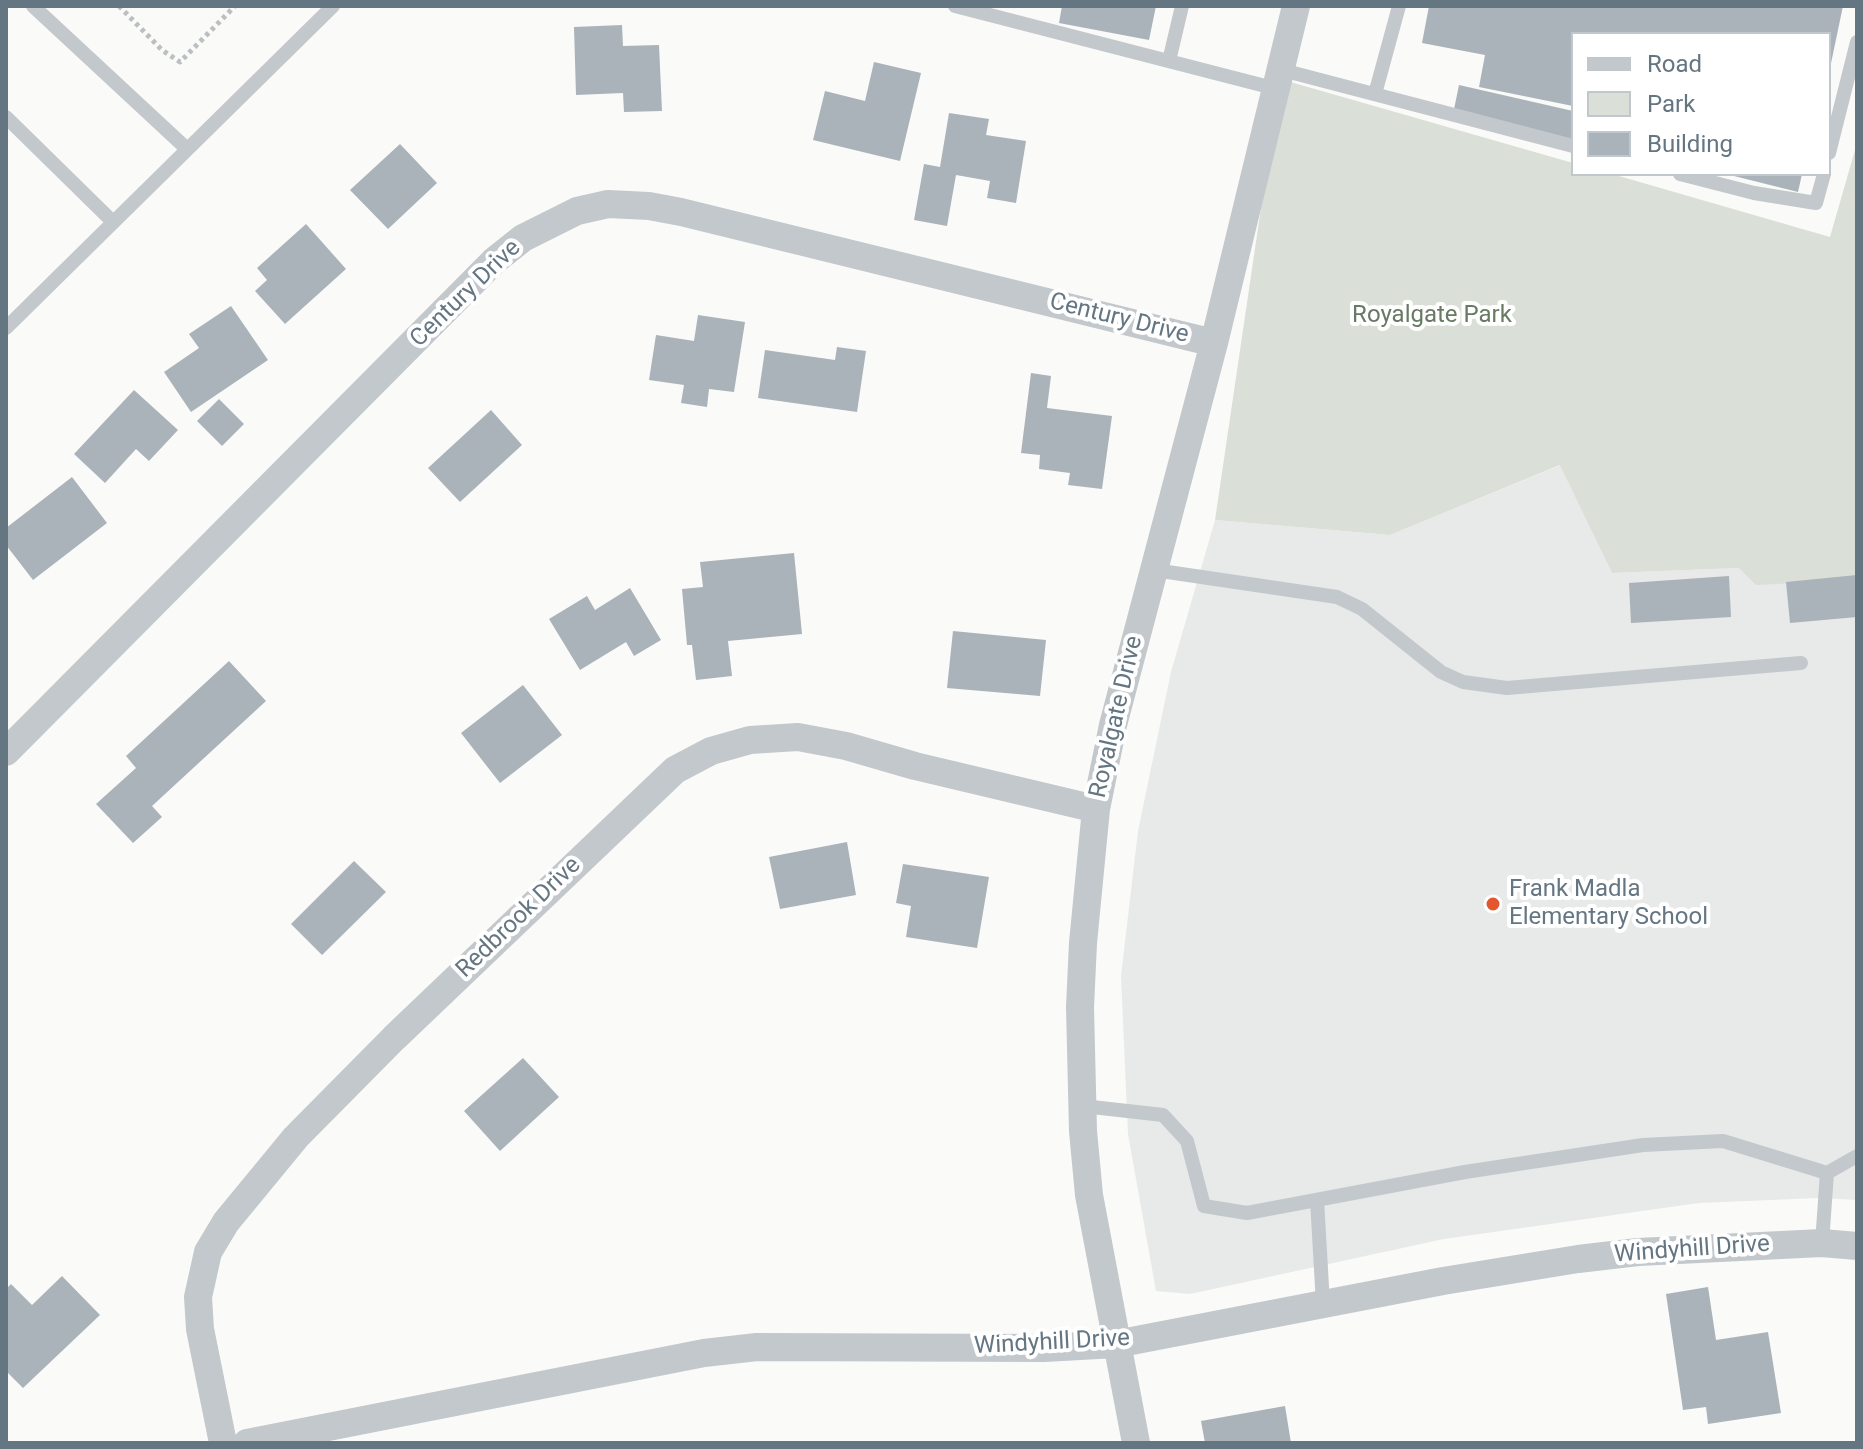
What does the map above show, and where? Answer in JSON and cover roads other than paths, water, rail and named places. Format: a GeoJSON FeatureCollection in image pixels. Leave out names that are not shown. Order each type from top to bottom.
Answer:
{"type":"FeatureCollection","features":[{"type":"Feature","properties":{"kind":"street","name":"Royalgate Drive"},"geometry":{"type":"LineString","coordinates":[[1136,1443],[1089,1195],[1083,1106],[1080,1007],[1096,809],[1113,725],[1214,343],[1296,6]]}},
{"type":"Feature","properties":{"kind":"street","name":"Century Drive"},"geometry":{"type":"LineString","coordinates":[[6,752],[494,261],[523,238],[577,211],[608,204],[649,206],[681,212],[1214,343]]}},
{"type":"Feature","properties":{"kind":"street","name":"Redbrook Drive"},"geometry":{"type":"LineString","coordinates":[[223,1443],[200,1329],[198,1297],[208,1252],[226,1222],[296,1137],[383,1049],[675,770],[711,751],[750,740],[798,737],[846,746],[915,766],[1096,809]]}},
{"type":"Feature","properties":{"kind":"street","name":"Windyhill Drive"},"geometry":{"type":"LineString","coordinates":[[247,1443],[704,1353],[757,1347],[1044,1348],[1116,1344],[1578,1259],[1638,1252],[1822,1243],[1857,1246]]}},
{"type":"Feature","properties":{"kind":"lane"},"geometry":{"type":"LineString","coordinates":[[33,6],[187,149]]}},
{"type":"Feature","properties":{"kind":"lane"},"geometry":{"type":"LineString","coordinates":[[6,328],[333,6]]}},
{"type":"Feature","properties":{"kind":"lane"},"geometry":{"type":"LineString","coordinates":[[955,6],[1169,61],[1375,94],[1571,145]]}},
{"type":"Feature","properties":{"kind":"lane"},"geometry":{"type":"LineString","coordinates":[[1169,61],[1182,6]]}},
{"type":"Feature","properties":{"kind":"lane"},"geometry":{"type":"LineString","coordinates":[[1375,94],[1399,6]]}},
{"type":"Feature","properties":{"kind":"lane"},"geometry":{"type":"LineString","coordinates":[[1831,145],[1857,42]]}},
{"type":"Feature","properties":{"kind":"lane"},"geometry":{"type":"LineString","coordinates":[[6,117],[113,222]]}},
{"type":"Feature","properties":{"kind":"lane"},"geometry":{"type":"LineString","coordinates":[[1688,176],[1754,193],[1816,203],[1823,176]]}},
{"type":"Feature","properties":{"kind":"lane"},"geometry":{"type":"LineString","coordinates":[[1154,570],[1337,597],[1362,609],[1441,672],[1463,682],[1507,688],[1801,663]]}},
{"type":"Feature","properties":{"kind":"lane"},"geometry":{"type":"LineString","coordinates":[[1083,1106],[1163,1115],[1187,1141],[1204,1206],[1247,1213],[1465,1172],[1643,1145],[1723,1141],[1827,1173],[1857,1156]]}},
{"type":"Feature","properties":{"kind":"lane"},"geometry":{"type":"LineString","coordinates":[[1822,1243],[1827,1173]]}},
{"type":"Feature","properties":{"kind":"lane"},"geometry":{"type":"LineString","coordinates":[[1317,1200],[1323,1304]]}},
{"type":"Feature","properties":{"kind":"place","name":"Frank Madla Elementary School"},"geometry":{"type":"Point","coordinates":[1493,904]}},
{"type":"Feature","properties":{"kind":"park label","name":"Royalgate Park"},"geometry":{"type":"Point","coordinates":[1432,316]}}]}
